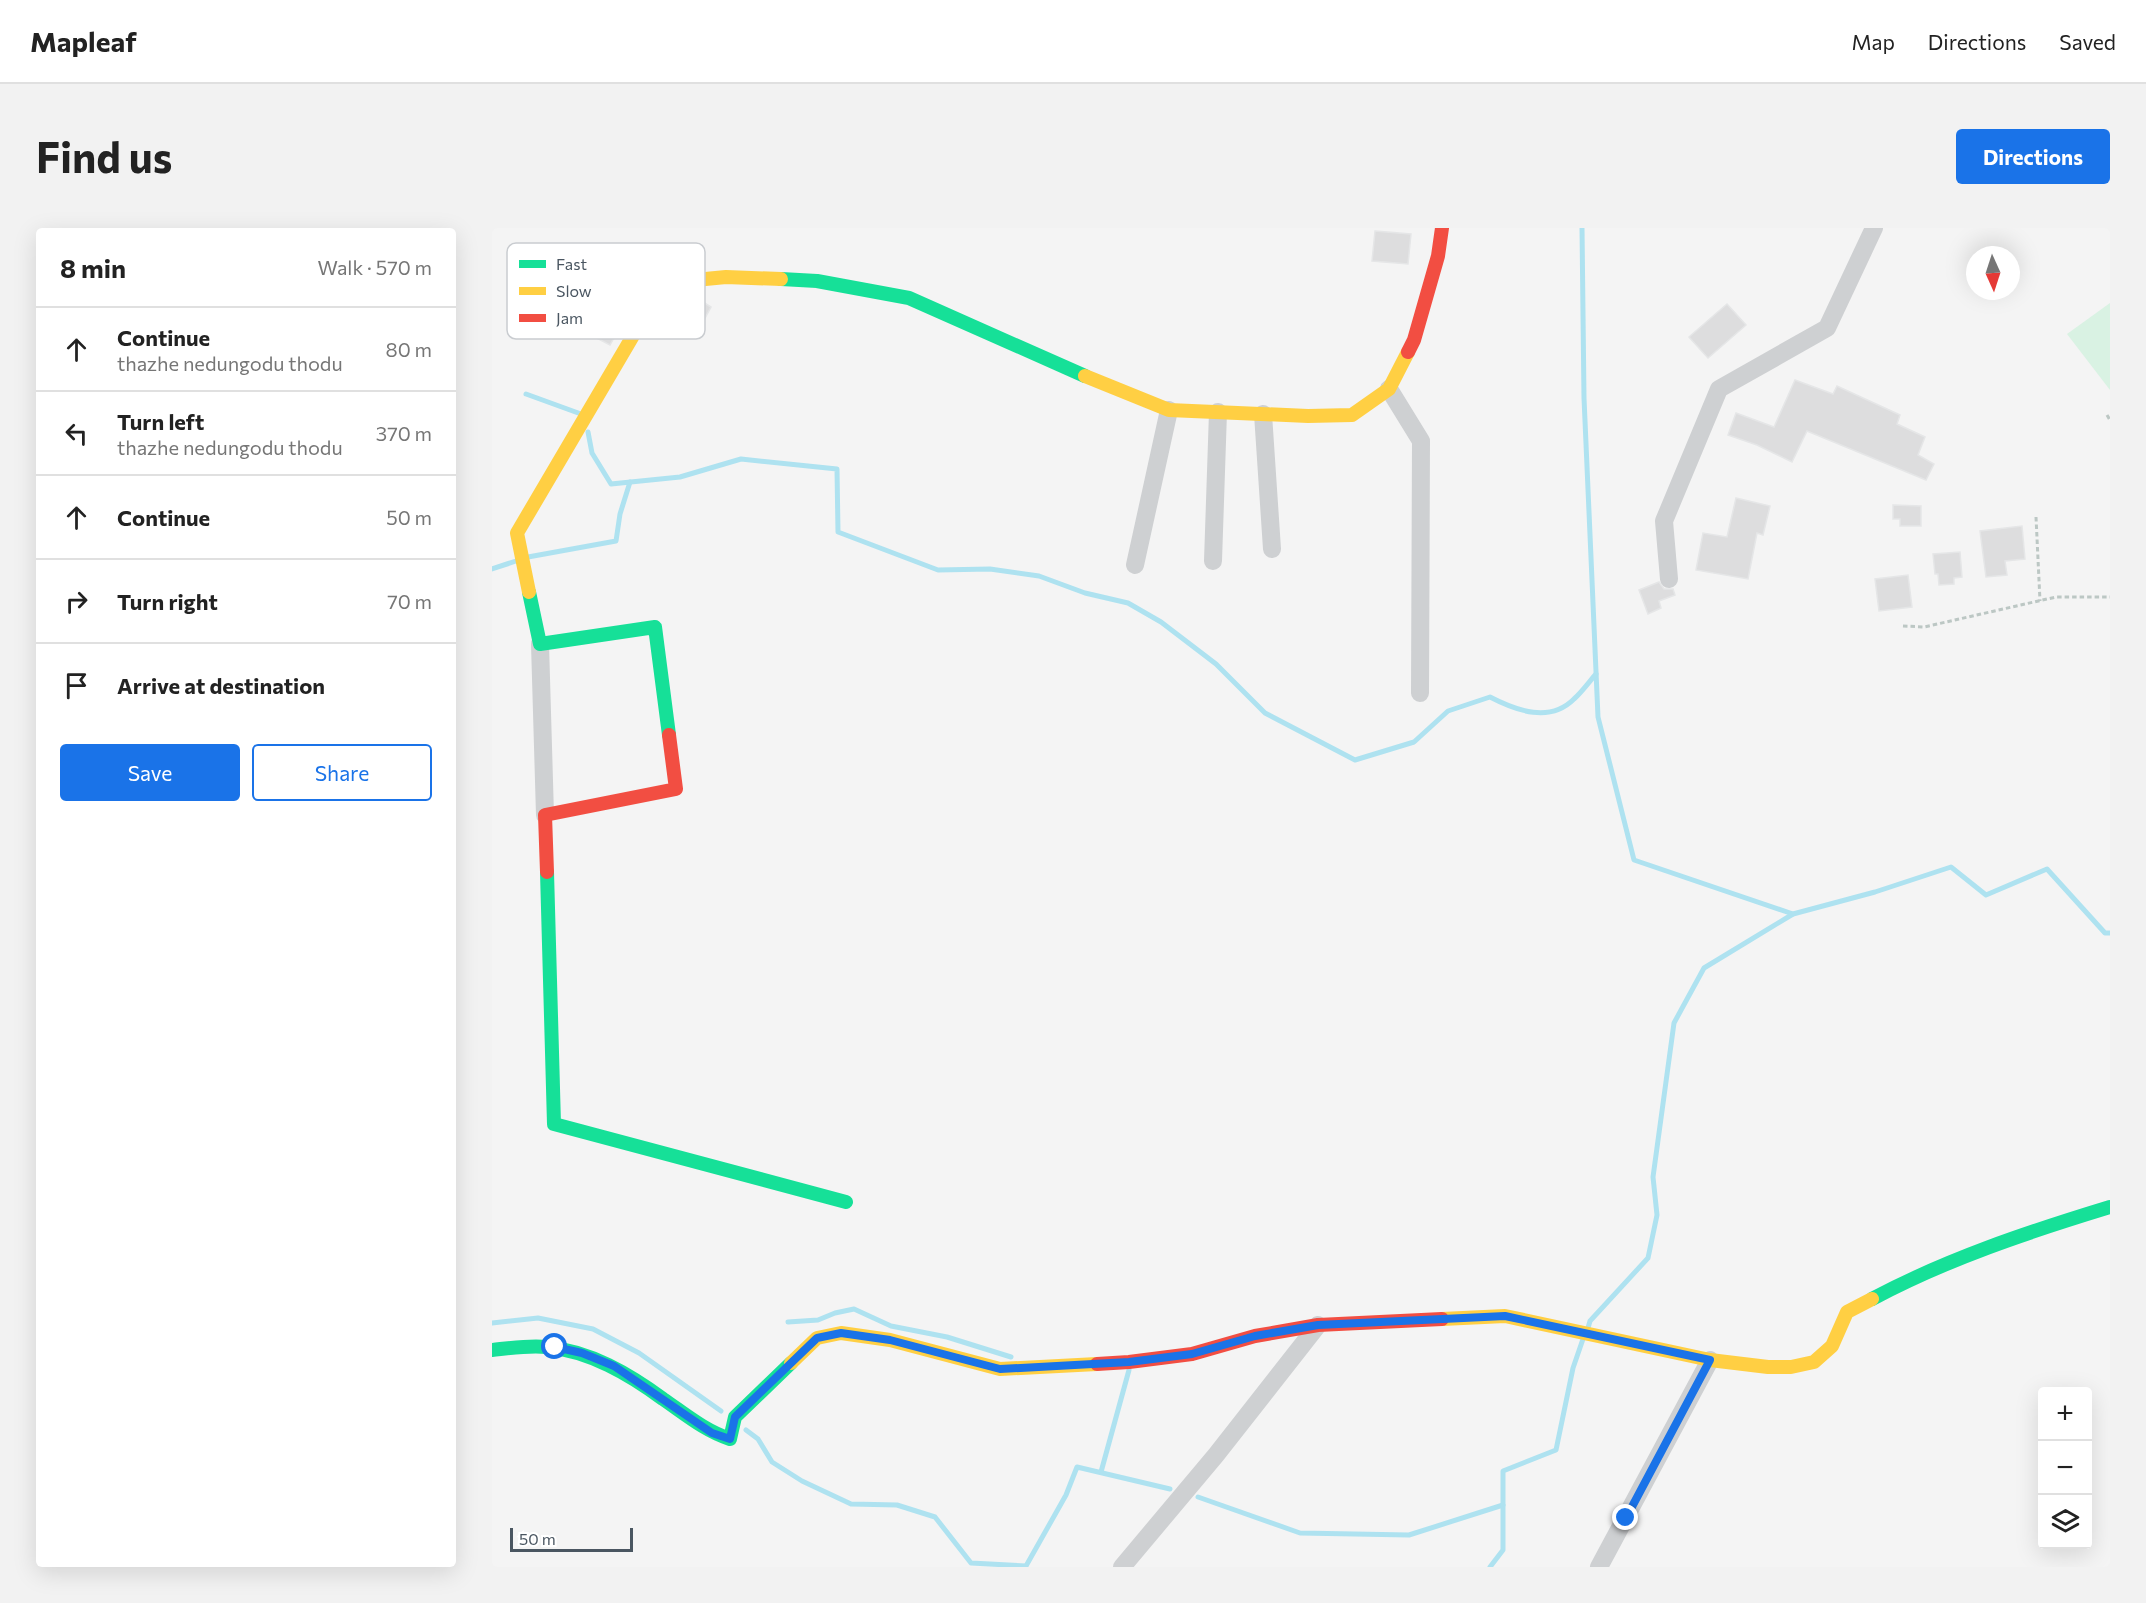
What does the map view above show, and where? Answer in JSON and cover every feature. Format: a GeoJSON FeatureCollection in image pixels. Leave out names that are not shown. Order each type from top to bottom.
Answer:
{"type":"FeatureCollection","features":[{"type":"Feature","properties":{"kind":"street"},"geometry":{"type":"LineString","coordinates":[[705,279],[726,277],[818,281],[909,298],[1066,369],[1169,410],[1352,415],[1389,389],[1414,340],[1438,256],[1442,228]]}},
{"type":"Feature","properties":{"kind":"street"},"geometry":{"type":"LineString","coordinates":[[1669,579],[1664,522],[1719,389],[1827,328],[1874,228]]}},
{"type":"Feature","properties":{"kind":"street"},"geometry":{"type":"LineString","coordinates":[[630,339],[517,533],[540,644],[554,1124],[846,1202]]}},
{"type":"Feature","properties":{"kind":"street"},"geometry":{"type":"LineString","coordinates":[[1389,389],[1421,441],[1420,693]]}},
{"type":"Feature","properties":{"kind":"street"},"geometry":{"type":"LineString","coordinates":[[1135,565],[1169,410]]}},
{"type":"Feature","properties":{"kind":"street"},"geometry":{"type":"LineString","coordinates":[[1213,561],[1218,412]]}},
{"type":"Feature","properties":{"kind":"street"},"geometry":{"type":"LineString","coordinates":[[1263,414],[1272,549]]}},
{"type":"Feature","properties":{"kind":"street"},"geometry":{"type":"LineString","coordinates":[[540,644],[655,627],[676,789],[545,815]]}},
{"type":"Feature","properties":{"kind":"street"},"geometry":{"type":"LineString","coordinates":[[492,1350],[531,1346],[555,1347],[582,1353],[614,1366],[712,1433],[730,1439],[735,1417],[817,1338],[841,1333],[890,1340],[1000,1369],[1129,1362],[1192,1354],[1255,1336],[1318,1325],[1505,1316],[1710,1360],[1768,1367],[1791,1367],[1814,1362],[1832,1346],[1847,1312],[1878,1295],[1957,1259],[2054,1224],[2110,1207]]}},
{"type":"Feature","properties":{"kind":"street"},"geometry":{"type":"LineString","coordinates":[[1122,1567],[1216,1455],[1318,1325]]}},
{"type":"Feature","properties":{"kind":"street"},"geometry":{"type":"LineString","coordinates":[[1599,1567],[1710,1360]]}},
{"type":"Feature","properties":{"kind":"path"},"geometry":{"type":"LineString","coordinates":[[2107,415],[2110,420]]}},
{"type":"Feature","properties":{"kind":"path"},"geometry":{"type":"LineString","coordinates":[[2036,517],[2040,601]]}},
{"type":"Feature","properties":{"kind":"path"},"geometry":{"type":"LineString","coordinates":[[1903,626],[1924,627],[2056,597],[2110,597]]}},
{"type":"Feature","properties":{"kind":"green space"},"geometry":{"type":"Polygon","coordinates":[[[2110,303],[2110,390],[2067,334],[2110,303]]]}},
{"type":"Feature","properties":{"kind":"building"},"geometry":{"type":"Polygon","coordinates":[[[1375,231],[1411,234],[1408,264],[1372,261],[1375,231]]]}},
{"type":"Feature","properties":{"kind":"building"},"geometry":{"type":"Polygon","coordinates":[[[705,303],[711,307],[705,318],[705,303]]]}},
{"type":"Feature","properties":{"kind":"building"},"geometry":{"type":"Polygon","coordinates":[[[1727,304],[1746,325],[1708,358],[1689,337],[1727,304]]]}},
{"type":"Feature","properties":{"kind":"building"},"geometry":{"type":"Polygon","coordinates":[[[598,339],[613,339],[610,345],[598,339]]]}},
{"type":"Feature","properties":{"kind":"building"},"geometry":{"type":"Polygon","coordinates":[[[1795,380],[1833,394],[1837,386],[1900,415],[1897,424],[1925,437],[1918,455],[1934,464],[1926,480],[1807,431],[1792,462],[1757,445],[1728,435],[1736,413],[1774,427],[1795,380]]]}},
{"type":"Feature","properties":{"kind":"building"},"geometry":{"type":"Polygon","coordinates":[[[1736,498],[1770,506],[1763,535],[1757,533],[1748,579],[1696,570],[1703,533],[1727,537],[1736,498]]]}},
{"type":"Feature","properties":{"kind":"building"},"geometry":{"type":"Polygon","coordinates":[[[1893,505],[1921,506],[1921,526],[1900,526],[1900,519],[1893,519],[1893,505]]]}},
{"type":"Feature","properties":{"kind":"building"},"geometry":{"type":"Polygon","coordinates":[[[2022,526],[2025,559],[2005,561],[2007,575],[1986,577],[1980,531],[2022,526]]]}},
{"type":"Feature","properties":{"kind":"building"},"geometry":{"type":"Polygon","coordinates":[[[1960,552],[1962,577],[1954,578],[1954,584],[1939,585],[1938,574],[1935,574],[1933,554],[1960,552]]]}},
{"type":"Feature","properties":{"kind":"building"},"geometry":{"type":"Polygon","coordinates":[[[1908,575],[1912,607],[1879,611],[1875,579],[1908,575]]]}},
{"type":"Feature","properties":{"kind":"building"},"geometry":{"type":"Polygon","coordinates":[[[1659,582],[1664,589],[1673,589],[1675,595],[1659,601],[1661,608],[1648,614],[1639,590],[1659,582]]]}},
{"type":"Feature","properties":{"kind":"waterway"},"geometry":{"type":"LineString","coordinates":[[1582,228],[1584,398],[1598,717],[1634,860],[1793,914]]}},
{"type":"Feature","properties":{"kind":"waterway"},"geometry":{"type":"LineString","coordinates":[[526,394],[581,414]]}},
{"type":"Feature","properties":{"kind":"waterway"},"geometry":{"type":"LineString","coordinates":[[588,432],[592,453],[611,484],[680,477],[741,459],[837,469],[838,532],[938,570],[990,569],[1039,576],[1085,593],[1128,603],[1161,622],[1216,664],[1265,713],[1355,760],[1414,742],[1448,711],[1490,697],[1522,710],[1544,713],[1555,711],[1574,699],[1596,674]]}},
{"type":"Feature","properties":{"kind":"waterway"},"geometry":{"type":"LineString","coordinates":[[528,557],[616,541],[620,514],[630,482]]}},
{"type":"Feature","properties":{"kind":"waterway"},"geometry":{"type":"LineString","coordinates":[[492,569],[516,561]]}},
{"type":"Feature","properties":{"kind":"waterway"},"geometry":{"type":"LineString","coordinates":[[1588,1328],[1590,1321],[1648,1258],[1657,1215],[1653,1177],[1674,1023],[1704,968],[1793,914],[1875,892],[1951,867],[1986,895],[2047,869],[2105,933],[2110,933]]}},
{"type":"Feature","properties":{"kind":"waterway"},"geometry":{"type":"LineString","coordinates":[[788,1322],[818,1320],[854,1309],[891,1326],[947,1337],[1011,1357]]}},
{"type":"Feature","properties":{"kind":"waterway"},"geometry":{"type":"LineString","coordinates":[[492,1323],[538,1318],[593,1329],[639,1353],[721,1411]]}},
{"type":"Feature","properties":{"kind":"waterway"},"geometry":{"type":"LineString","coordinates":[[1490,1567],[1503,1550],[1503,1471],[1556,1450],[1573,1368],[1583,1339]]}},
{"type":"Feature","properties":{"kind":"waterway"},"geometry":{"type":"LineString","coordinates":[[1101,1472],[1129,1370]]}},
{"type":"Feature","properties":{"kind":"waterway"},"geometry":{"type":"LineString","coordinates":[[746,1430],[758,1439],[772,1462],[802,1481],[851,1504],[897,1505],[935,1517],[971,1563],[1026,1566],[1066,1495],[1077,1467],[1170,1489]]}},
{"type":"Feature","properties":{"kind":"waterway"},"geometry":{"type":"LineString","coordinates":[[1198,1497],[1300,1533],[1409,1535],[1503,1505]]}},
{"type":"Feature","properties":{"kind":"traffic: fast"},"geometry":{"type":"LineString","coordinates":[[781,279],[817,281],[909,298],[1085,376]]}},
{"type":"Feature","properties":{"kind":"traffic: fast"},"geometry":{"type":"LineString","coordinates":[[529,592],[540,644],[655,627],[669,735]]}},
{"type":"Feature","properties":{"kind":"traffic: fast"},"geometry":{"type":"LineString","coordinates":[[547,872],[554,1124],[846,1202]]}},
{"type":"Feature","properties":{"kind":"traffic: fast"},"geometry":{"type":"LineString","coordinates":[[1872,1299],[1929,1271],[1988,1247],[2110,1207]]}},
{"type":"Feature","properties":{"kind":"traffic: fast"},"geometry":{"type":"LineString","coordinates":[[492,1350],[547,1347],[578,1353],[608,1365],[637,1381],[704,1427],[730,1439],[735,1417],[791,1363]]}},
{"type":"Feature","properties":{"kind":"traffic: slow"},"geometry":{"type":"LineString","coordinates":[[705,279],[726,277],[781,279]]}},
{"type":"Feature","properties":{"kind":"traffic: slow"},"geometry":{"type":"LineString","coordinates":[[529,592],[517,533],[631,339]]}},
{"type":"Feature","properties":{"kind":"traffic: slow"},"geometry":{"type":"LineString","coordinates":[[1085,376],[1169,410],[1308,416],[1352,415],[1389,389],[1408,352]]}},
{"type":"Feature","properties":{"kind":"traffic: slow"},"geometry":{"type":"LineString","coordinates":[[1442,1319],[1505,1316],[1710,1360],[1768,1367],[1791,1367],[1814,1362],[1832,1346],[1847,1312],[1872,1299]]}},
{"type":"Feature","properties":{"kind":"traffic: slow"},"geometry":{"type":"LineString","coordinates":[[791,1363],[817,1338],[841,1333],[890,1340],[1000,1369],[1097,1364]]}},
{"type":"Feature","properties":{"kind":"traffic: jam"},"geometry":{"type":"LineString","coordinates":[[1408,352],[1414,340],[1438,256],[1442,228]]}},
{"type":"Feature","properties":{"kind":"traffic: jam"},"geometry":{"type":"LineString","coordinates":[[547,872],[545,815],[676,789],[669,735]]}},
{"type":"Feature","properties":{"kind":"traffic: jam"},"geometry":{"type":"LineString","coordinates":[[1097,1364],[1192,1354],[1255,1336],[1318,1325],[1442,1319]]}},
{"type":"Feature","properties":{"kind":"route"},"geometry":{"type":"LineString","coordinates":[[555,1347],[582,1353],[614,1366],[712,1433],[730,1439],[735,1417],[817,1338],[841,1333],[890,1340],[1000,1369],[1129,1362],[1192,1354],[1255,1336],[1318,1325],[1505,1316],[1710,1360],[1626,1518]]}}]}
